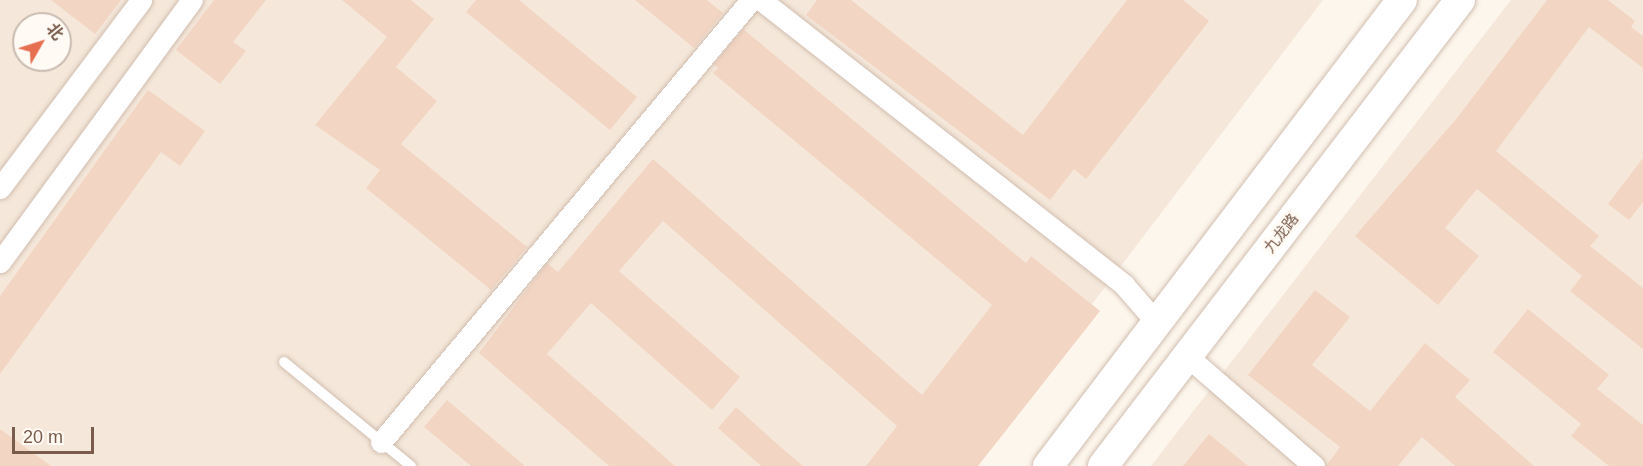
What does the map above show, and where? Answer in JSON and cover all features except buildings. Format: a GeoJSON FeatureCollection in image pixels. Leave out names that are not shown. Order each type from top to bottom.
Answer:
{"type":"FeatureCollection","features":[{"type":"Feature","properties":{"kind":"main road"},"geometry":{"type":"LineString","coordinates":[[1048,466],[1402,0]]}},
{"type":"Feature","properties":{"kind":"main road","name":"九龙路"},"geometry":{"type":"LineString","coordinates":[[1103,466],[1460,0]]}},
{"type":"Feature","properties":{"kind":"street"},"geometry":{"type":"LineString","coordinates":[[0,188],[141,0]]}},
{"type":"Feature","properties":{"kind":"street"},"geometry":{"type":"LineString","coordinates":[[0,262],[192,0]]}},
{"type":"Feature","properties":{"kind":"street"},"geometry":{"type":"LineString","coordinates":[[381,441],[751,0]]}},
{"type":"Feature","properties":{"kind":"street"},"geometry":{"type":"LineString","coordinates":[[761,0],[1124,285],[1157,322]]}},
{"type":"Feature","properties":{"kind":"street"},"geometry":{"type":"LineString","coordinates":[[1187,356],[1314,466]]}},
{"type":"Feature","properties":{"kind":"lane"},"geometry":{"type":"LineString","coordinates":[[284,362],[411,466]]}},
{"type":"Feature","properties":{"kind":"shaded area"},"geometry":{"type":"Polygon","coordinates":[[[0,0],[1323,0],[969,466],[0,466],[0,0]]]}},
{"type":"Feature","properties":{"kind":"shaded area"},"geometry":{"type":"Polygon","coordinates":[[[1511,0],[1643,0],[1643,466],[1151,466],[1511,0]]]}}]}
